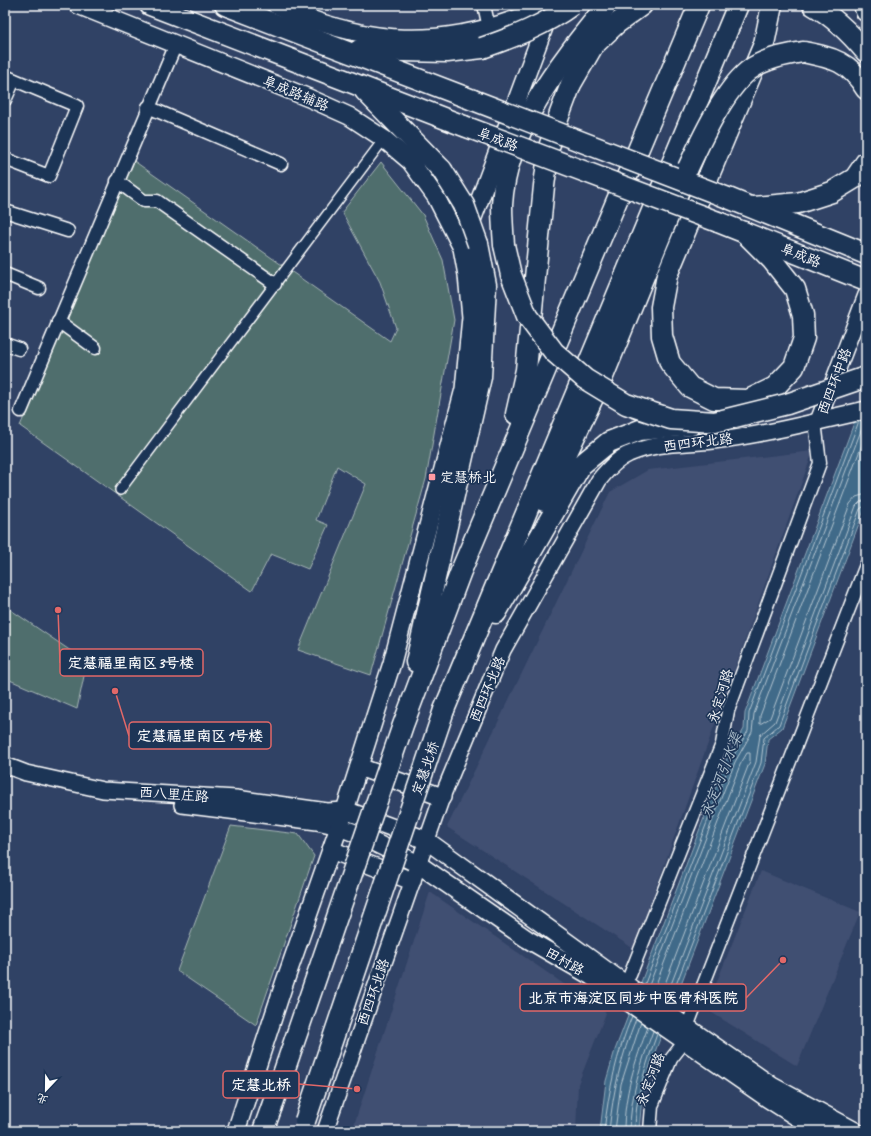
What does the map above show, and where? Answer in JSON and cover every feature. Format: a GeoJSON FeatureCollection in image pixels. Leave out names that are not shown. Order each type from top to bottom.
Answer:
{"type":"FeatureCollection","features":[{"type":"Feature","properties":{"kind":"highway","name":"阜成路"},"geometry":{"type":"LineString","coordinates":[[150,5],[361,87],[744,232],[866,281]]}},
{"type":"Feature","properties":{"kind":"highway","name":"阜成路"},"geometry":{"type":"LineString","coordinates":[[225,5],[728,198],[862,252]]}},
{"type":"Feature","properties":{"kind":"highway"},"geometry":{"type":"LineString","coordinates":[[342,49],[447,52],[482,48],[521,34],[559,15],[572,5]]}},
{"type":"Feature","properties":{"kind":"highway"},"geometry":{"type":"LineString","coordinates":[[607,5],[552,74],[526,120],[510,164],[502,204],[504,245],[512,275],[527,316],[554,352],[585,379],[626,404],[634,407],[671,419],[715,422]]}},
{"type":"Feature","properties":{"kind":"highway"},"geometry":{"type":"LineString","coordinates":[[506,461],[526,370],[544,186],[553,134],[571,84],[592,46],[616,24],[642,5]]}},
{"type":"Feature","properties":{"kind":"highway"},"geometry":{"type":"LineString","coordinates":[[263,1131],[403,725],[461,571],[699,5]]}},
{"type":"Feature","properties":{"kind":"highway"},"geometry":{"type":"LineString","coordinates":[[455,684],[738,5]]}},
{"type":"Feature","properties":{"kind":"highway"},"geometry":{"type":"LineString","coordinates":[[744,232],[772,260],[795,289],[803,315],[804,338],[794,367],[775,387],[748,400],[714,399],[690,387],[670,363],[662,336],[661,307],[667,275],[764,44],[772,5]]}},
{"type":"Feature","properties":{"kind":"highway"},"geometry":{"type":"LineString","coordinates":[[813,5],[827,13],[852,36],[866,52]]}},
{"type":"Feature","properties":{"kind":"highway"},"geometry":{"type":"LineString","coordinates":[[864,5],[866,11]]}},
{"type":"Feature","properties":{"kind":"highway"},"geometry":{"type":"LineString","coordinates":[[504,564],[546,498],[602,379],[688,168],[701,140],[732,88],[749,70],[779,56],[803,52],[833,58],[857,74],[866,89]]}},
{"type":"Feature","properties":{"kind":"highway"},"geometry":{"type":"LineString","coordinates":[[361,87],[442,170],[464,205],[470,246],[486,286],[481,377],[429,597],[403,725]]}},
{"type":"Feature","properties":{"kind":"highway"},"geometry":{"type":"LineString","coordinates":[[750,207],[798,202],[832,192],[855,178],[866,162]]}},
{"type":"Feature","properties":{"kind":"highway"},"geometry":{"type":"LineString","coordinates":[[455,684],[566,488],[581,465],[609,442],[640,430],[715,422],[787,404],[866,377]]}},
{"type":"Feature","properties":{"kind":"highway","name":"定慧北桥"},"geometry":{"type":"LineString","coordinates":[[303,1126],[444,710],[455,684]]}},
{"type":"Feature","properties":{"kind":"main road","name":"阜成路辅路"},"geometry":{"type":"LineString","coordinates":[[78,5],[349,116],[384,139],[410,161],[470,246]]}},
{"type":"Feature","properties":{"kind":"main road"},"geometry":{"type":"LineString","coordinates":[[276,5],[304,17],[366,35],[411,39],[451,36],[488,28],[553,6]]}},
{"type":"Feature","properties":{"kind":"main road"},"geometry":{"type":"LineString","coordinates":[[236,1131],[284,984],[345,810],[392,663],[464,389],[471,317],[467,274],[470,246],[553,6]]}},
{"type":"Feature","properties":{"kind":"main road"},"geometry":{"type":"LineString","coordinates":[[817,422],[866,410]]}},
{"type":"Feature","properties":{"kind":"main road"},"geometry":{"type":"LineString","coordinates":[[359,767],[442,797]]}},
{"type":"Feature","properties":{"kind":"main road","name":"田村路"},"geometry":{"type":"LineString","coordinates":[[345,810],[426,840],[630,988],[767,1098],[800,1119],[825,1131]]}},
{"type":"Feature","properties":{"kind":"main road","name":"田村路"},"geometry":{"type":"LineString","coordinates":[[339,827],[355,833],[418,864],[527,939],[591,976],[630,988]]}},
{"type":"Feature","properties":{"kind":"main road"},"geometry":{"type":"LineString","coordinates":[[331,850],[412,881]]}},
{"type":"Feature","properties":{"kind":"main road","name":"田村路"},"geometry":{"type":"LineString","coordinates":[[682,1031],[772,1086],[855,1131]]}},
{"type":"Feature","properties":{"kind":"street"},"geometry":{"type":"LineString","coordinates":[[484,5],[488,28]]}},
{"type":"Feature","properties":{"kind":"street"},"geometry":{"type":"LineString","coordinates":[[21,411],[148,107],[176,44]]}},
{"type":"Feature","properties":{"kind":"street"},"geometry":{"type":"LineString","coordinates":[[5,100],[9,78],[77,106],[49,176],[5,159]]}},
{"type":"Feature","properties":{"kind":"street"},"geometry":{"type":"LineString","coordinates":[[148,107],[281,164]]}},
{"type":"Feature","properties":{"kind":"street"},"geometry":{"type":"LineString","coordinates":[[120,490],[384,139]]}},
{"type":"Feature","properties":{"kind":"street"},"geometry":{"type":"LineString","coordinates":[[117,181],[144,201],[157,201],[275,284]]}},
{"type":"Feature","properties":{"kind":"street"},"geometry":{"type":"LineString","coordinates":[[5,211],[68,231]]}},
{"type":"Feature","properties":{"kind":"street"},"geometry":{"type":"LineString","coordinates":[[5,274],[39,288]]}},
{"type":"Feature","properties":{"kind":"street","name":"西四环中路"},"geometry":{"type":"LineString","coordinates":[[817,422],[866,295]]}},
{"type":"Feature","properties":{"kind":"street"},"geometry":{"type":"LineString","coordinates":[[58,321],[96,348]]}},
{"type":"Feature","properties":{"kind":"street"},"geometry":{"type":"LineString","coordinates":[[5,344],[19,349]]}},
{"type":"Feature","properties":{"kind":"street","name":"西四环北路"},"geometry":{"type":"LineString","coordinates":[[325,1131],[442,797],[504,650],[539,589],[589,494],[611,466],[628,454],[669,444],[713,441],[817,422]]}},
{"type":"Feature","properties":{"kind":"street","name":"永定河路"},"geometry":{"type":"LineString","coordinates":[[630,988],[722,744],[728,711],[820,463],[817,422]]}},
{"type":"Feature","properties":{"kind":"street","name":"永定河路"},"geometry":{"type":"LineString","coordinates":[[650,1131],[652,1106],[866,565]]}},
{"type":"Feature","properties":{"kind":"street","name":"西八里庄路"},"geometry":{"type":"LineString","coordinates":[[5,765],[26,773],[103,790],[236,798],[328,811],[345,810]]}},
{"type":"Feature","properties":{"kind":"street","name":"西八里庄路"},"geometry":{"type":"LineString","coordinates":[[5,773],[29,782],[64,790],[126,800],[227,809],[317,822],[339,827]]}},
{"type":"Feature","properties":{"kind":"shaded area"},"geometry":{"type":"Polygon","coordinates":[[[813,451],[634,949],[447,827],[610,492],[648,470],[813,451]]]}},
{"type":"Feature","properties":{"kind":"shaded area"},"geometry":{"type":"Polygon","coordinates":[[[761,871],[860,912],[797,1066],[706,1009],[761,871]]]}},
{"type":"Feature","properties":{"kind":"shaded area"},"geometry":{"type":"Polygon","coordinates":[[[430,892],[606,1013],[578,1084],[576,1131],[352,1131],[430,892]]]}},
{"type":"Feature","properties":{"kind":"green space"},"geometry":{"type":"Polygon","coordinates":[[[134,161],[390,341],[396,328],[380,282],[342,212],[381,162],[423,215],[443,260],[454,320],[426,479],[371,675],[298,650],[366,484],[337,466],[316,520],[328,525],[308,569],[271,554],[252,591],[20,426],[134,161]]]}},
{"type":"Feature","properties":{"kind":"green space"},"geometry":{"type":"Polygon","coordinates":[[[5,606],[87,662],[77,709],[5,678],[5,606]]]}},
{"type":"Feature","properties":{"kind":"green space"},"geometry":{"type":"Polygon","coordinates":[[[231,826],[298,834],[314,856],[256,1025],[177,971],[231,826]]]}},
{"type":"Feature","properties":{"kind":"water","name":"永定河引水渠"},"geometry":{"type":"Polygon","coordinates":[[[866,391],[866,505],[782,728],[768,739],[765,764],[650,1065],[642,1097],[639,1131],[600,1131],[606,1081],[615,1050],[727,758],[744,729],[745,713],[866,391]]]}},
{"type":"Feature","properties":{"kind":"place","name":"定慧桥北"},"geometry":{"type":"Point","coordinates":[432,477]}},
{"type":"Feature","properties":{"kind":"place","name":"定慧福里南区3号楼"},"geometry":{"type":"Point","coordinates":[58,610]}},
{"type":"Feature","properties":{"kind":"place","name":"定慧福里南区1号楼"},"geometry":{"type":"Point","coordinates":[115,691]}},
{"type":"Feature","properties":{"kind":"place","name":"北京市海淀区同步中医骨科医院"},"geometry":{"type":"Point","coordinates":[783,960]}},
{"type":"Feature","properties":{"kind":"place","name":"定慧北桥"},"geometry":{"type":"Point","coordinates":[357,1089]}}]}
